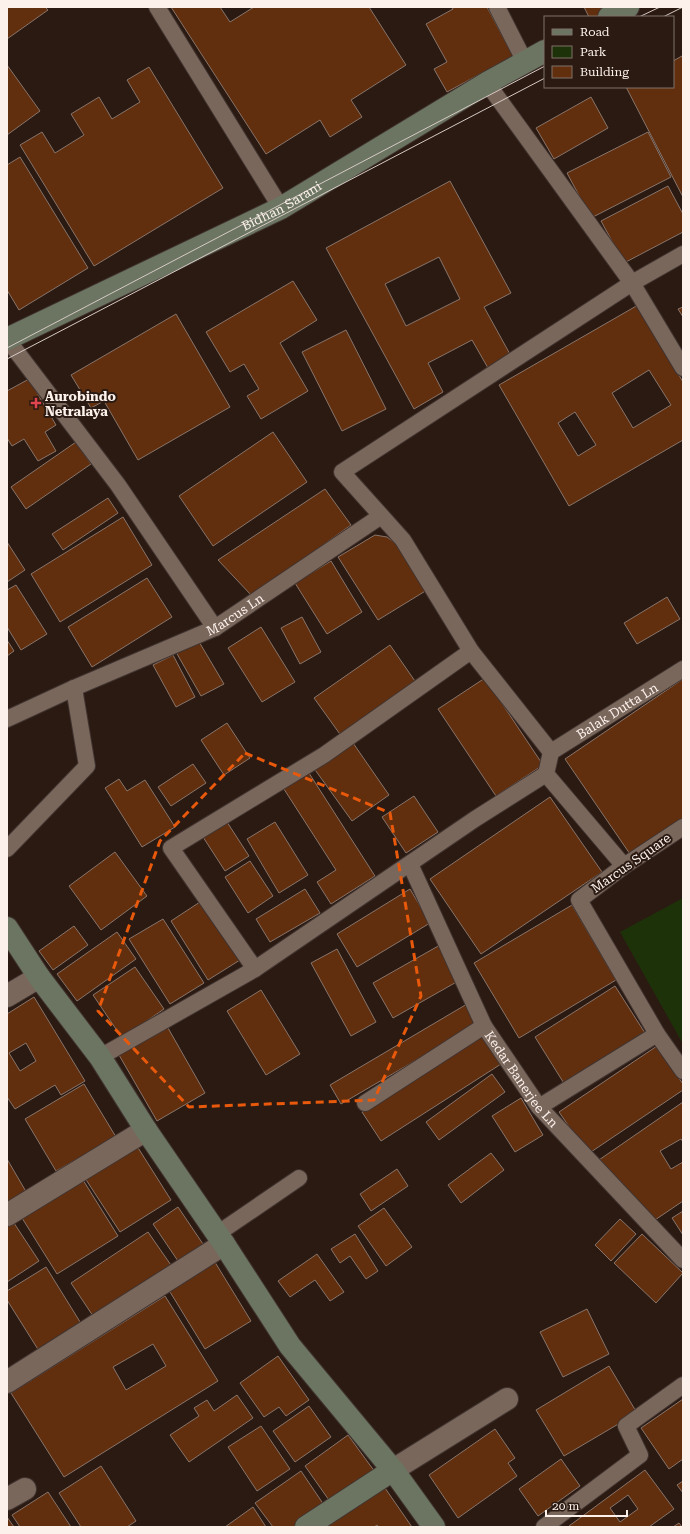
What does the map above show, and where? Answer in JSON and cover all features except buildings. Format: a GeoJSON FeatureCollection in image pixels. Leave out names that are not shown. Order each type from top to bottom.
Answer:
{"type":"FeatureCollection","features":[{"type":"Feature","properties":{"kind":"street"},"geometry":{"type":"LineString","coordinates":[[611,16],[628,7]]}},
{"type":"Feature","properties":{"kind":"street","name":"Bidhan Sarani"},"geometry":{"type":"LineString","coordinates":[[7,339],[281,208],[486,83],[544,52]]}},
{"type":"Feature","properties":{"kind":"street"},"geometry":{"type":"LineString","coordinates":[[7,928],[39,977],[100,1057],[146,1130],[290,1346],[393,1470],[434,1527]]}},
{"type":"Feature","properties":{"kind":"street"},"geometry":{"type":"LineString","coordinates":[[7,996],[39,977]]}},
{"type":"Feature","properties":{"kind":"street"},"geometry":{"type":"LineString","coordinates":[[7,1215],[146,1130]]}},
{"type":"Feature","properties":{"kind":"street"},"geometry":{"type":"LineString","coordinates":[[7,1382],[220,1239]]}},
{"type":"Feature","properties":{"kind":"street"},"geometry":{"type":"LineString","coordinates":[[306,1527],[393,1470],[507,1399]]}},
{"type":"Feature","properties":{"kind":"lane"},"geometry":{"type":"LineString","coordinates":[[157,7],[281,208]]}},
{"type":"Feature","properties":{"kind":"lane"},"geometry":{"type":"LineString","coordinates":[[497,7],[525,62]]}},
{"type":"Feature","properties":{"kind":"lane"},"geometry":{"type":"LineString","coordinates":[[486,83],[632,283],[683,368]]}},
{"type":"Feature","properties":{"kind":"lane"},"geometry":{"type":"LineString","coordinates":[[100,1057],[254,969],[475,819],[546,774],[551,752],[471,651],[403,540],[342,472],[632,283],[683,254]]}},
{"type":"Feature","properties":{"kind":"lane"},"geometry":{"type":"LineString","coordinates":[[7,339],[118,485],[215,628]]}},
{"type":"Feature","properties":{"kind":"lane","name":"Marcus Ln"},"geometry":{"type":"LineString","coordinates":[[7,719],[74,688],[215,628],[381,516]]}},
{"type":"Feature","properties":{"kind":"lane"},"geometry":{"type":"LineString","coordinates":[[254,969],[171,848],[324,754],[471,651]]}},
{"type":"Feature","properties":{"kind":"lane","name":"Balak Dutta Ln"},"geometry":{"type":"LineString","coordinates":[[551,752],[683,669]]}},
{"type":"Feature","properties":{"kind":"lane"},"geometry":{"type":"LineString","coordinates":[[7,849],[87,766],[74,688]]}},
{"type":"Feature","properties":{"kind":"lane"},"geometry":{"type":"LineString","coordinates":[[546,774],[624,866]]}},
{"type":"Feature","properties":{"kind":"lane","name":"Marcus Square"},"geometry":{"type":"LineString","coordinates":[[657,1034],[579,900],[624,866],[683,827]]}},
{"type":"Feature","properties":{"kind":"lane","name":"Kedar Banerjee Ln"},"geometry":{"type":"LineString","coordinates":[[410,864],[484,1026],[539,1107],[683,1260]]}},
{"type":"Feature","properties":{"kind":"lane"},"geometry":{"type":"LineString","coordinates":[[365,1103],[484,1026]]}},
{"type":"Feature","properties":{"kind":"lane"},"geometry":{"type":"LineString","coordinates":[[539,1107],[657,1034],[683,1072]]}},
{"type":"Feature","properties":{"kind":"lane"},"geometry":{"type":"LineString","coordinates":[[220,1239],[299,1178]]}},
{"type":"Feature","properties":{"kind":"lane"},"geometry":{"type":"LineString","coordinates":[[544,1527],[640,1455],[626,1426],[683,1385]]}},
{"type":"Feature","properties":{"kind":"highlighted area"},"geometry":{"type":"Polygon","coordinates":[[[245,753],[390,813],[421,996],[374,1100],[189,1107],[98,1011],[160,841],[245,753]]]}},
{"type":"Feature","properties":{"kind":"green space"},"geometry":{"type":"Polygon","coordinates":[[[683,898],[683,1044],[620,932],[683,898]]]}},
{"type":"Feature","properties":{"kind":"tram line"},"geometry":{"type":"LineString","coordinates":[[641,16],[660,7]]}},
{"type":"Feature","properties":{"kind":"tram line"},"geometry":{"type":"LineString","coordinates":[[665,16],[683,7]]}},
{"type":"Feature","properties":{"kind":"tram line"},"geometry":{"type":"LineString","coordinates":[[7,348],[544,67]]}},
{"type":"Feature","properties":{"kind":"tram line"},"geometry":{"type":"LineString","coordinates":[[7,359],[544,79]]}},
{"type":"Feature","properties":{"kind":"place","name":"Aurobindo Netralaya"},"geometry":{"type":"Point","coordinates":[36,403]}}]}
